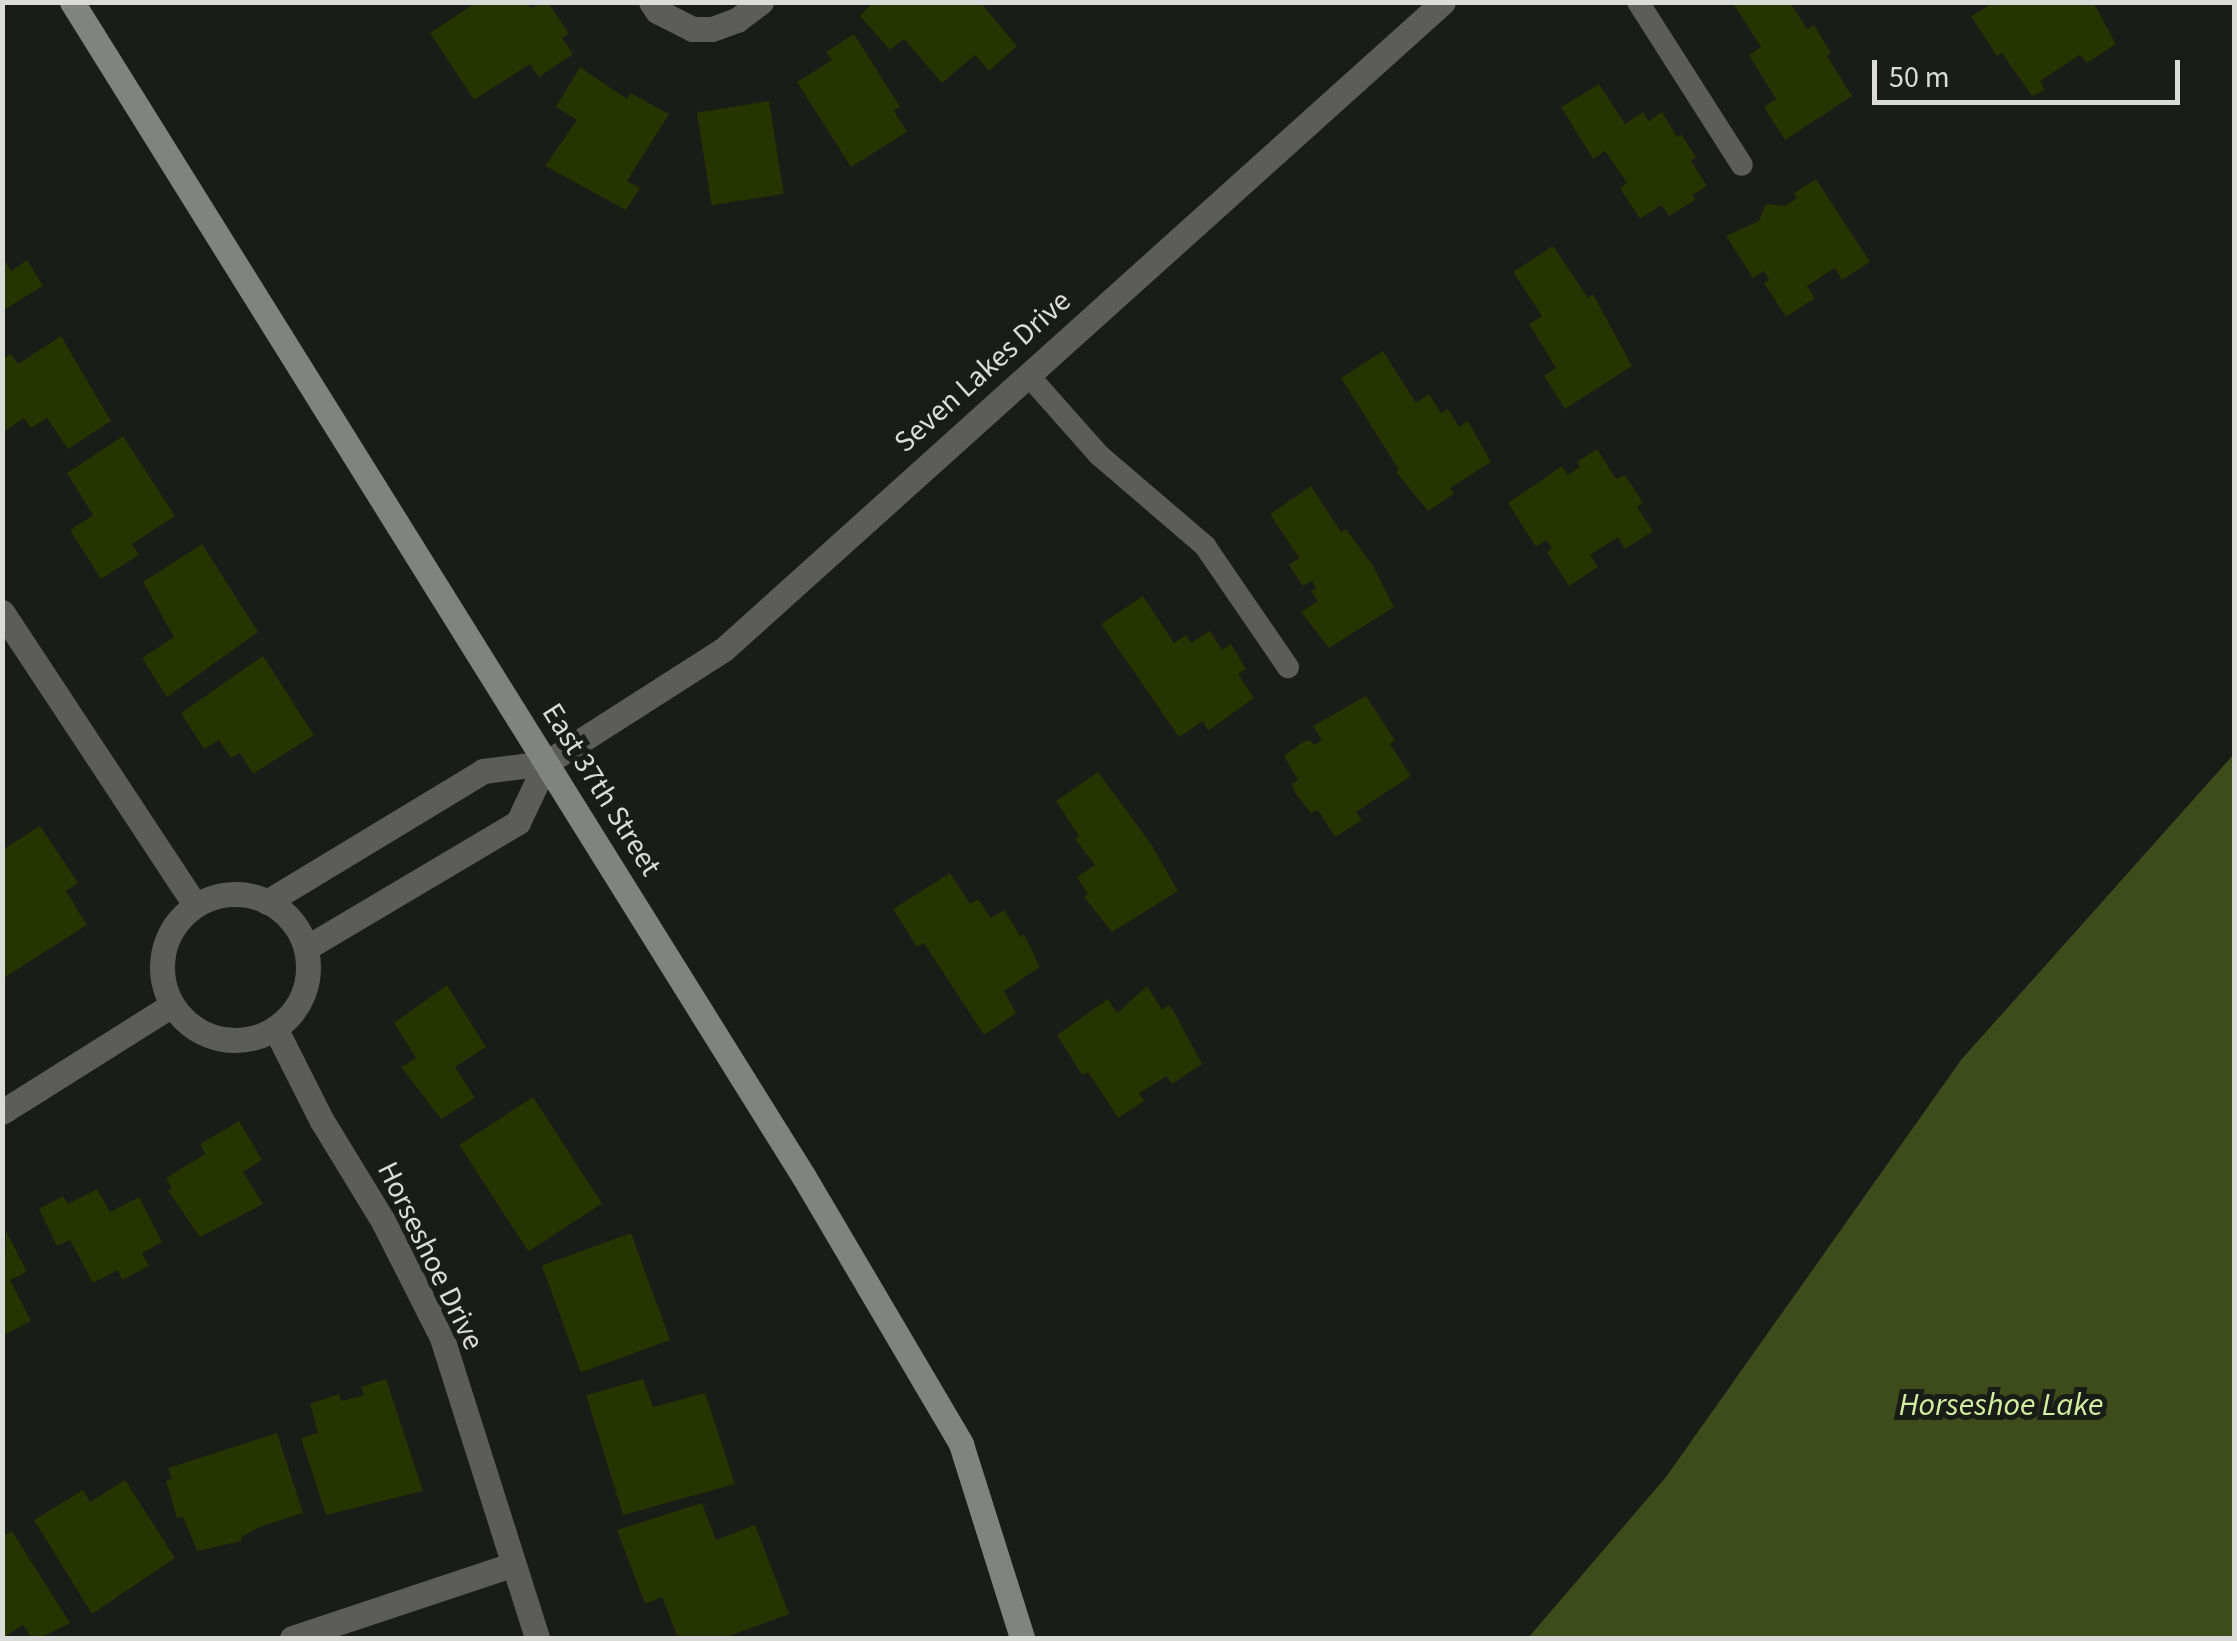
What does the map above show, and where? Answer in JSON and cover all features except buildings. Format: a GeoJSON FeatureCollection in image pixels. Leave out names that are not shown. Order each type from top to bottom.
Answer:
{"type":"FeatureCollection","features":[{"type":"Feature","properties":{"kind":"main road","name":"East 37th Street"},"geometry":{"type":"LineString","coordinates":[[72,2],[804,1177],[961,1444],[1022,1638]]}},
{"type":"Feature","properties":{"kind":"street"},"geometry":{"type":"LineString","coordinates":[[652,2],[657,11],[692,28],[712,29],[736,20],[761,2]]}},
{"type":"Feature","properties":{"kind":"street","name":"Seven Lakes Drive"},"geometry":{"type":"LineString","coordinates":[[267,902],[483,772],[546,763],[724,649],[1443,2]]}},
{"type":"Feature","properties":{"kind":"street"},"geometry":{"type":"LineString","coordinates":[[2,612],[195,904]]}},
{"type":"Feature","properties":{"kind":"street"},"geometry":{"type":"LineString","coordinates":[[306,948],[518,822],[546,763]]}},
{"type":"Feature","properties":{"kind":"street"},"geometry":{"type":"LineString","coordinates":[[239,893],[267,902],[297,927],[306,948],[303,994],[292,1013],[275,1028],[254,1038],[230,1040],[208,1034],[188,1022],[172,1005],[161,961],[178,920],[195,904],[216,895],[239,893]]}},
{"type":"Feature","properties":{"kind":"street"},"geometry":{"type":"LineString","coordinates":[[2,1112],[172,1005]]}},
{"type":"Feature","properties":{"kind":"street","name":"Horseshoe Drive"},"geometry":{"type":"LineString","coordinates":[[275,1028],[322,1121],[383,1221],[442,1338],[511,1564],[538,1638]]}},
{"type":"Feature","properties":{"kind":"street"},"geometry":{"type":"LineString","coordinates":[[292,1638],[511,1564]]}},
{"type":"Feature","properties":{"kind":"lane"},"geometry":{"type":"LineString","coordinates":[[1638,2],[1742,165]]}},
{"type":"Feature","properties":{"kind":"lane"},"geometry":{"type":"LineString","coordinates":[[1028,376],[1099,456],[1206,546],[1288,667]]}},
{"type":"Feature","properties":{"kind":"water","name":"Horseshoe Lake"},"geometry":{"type":"Polygon","coordinates":[[[2234,754],[2234,1638],[1528,1638],[1666,1477],[1961,1060],[2234,754]]]}}]}
